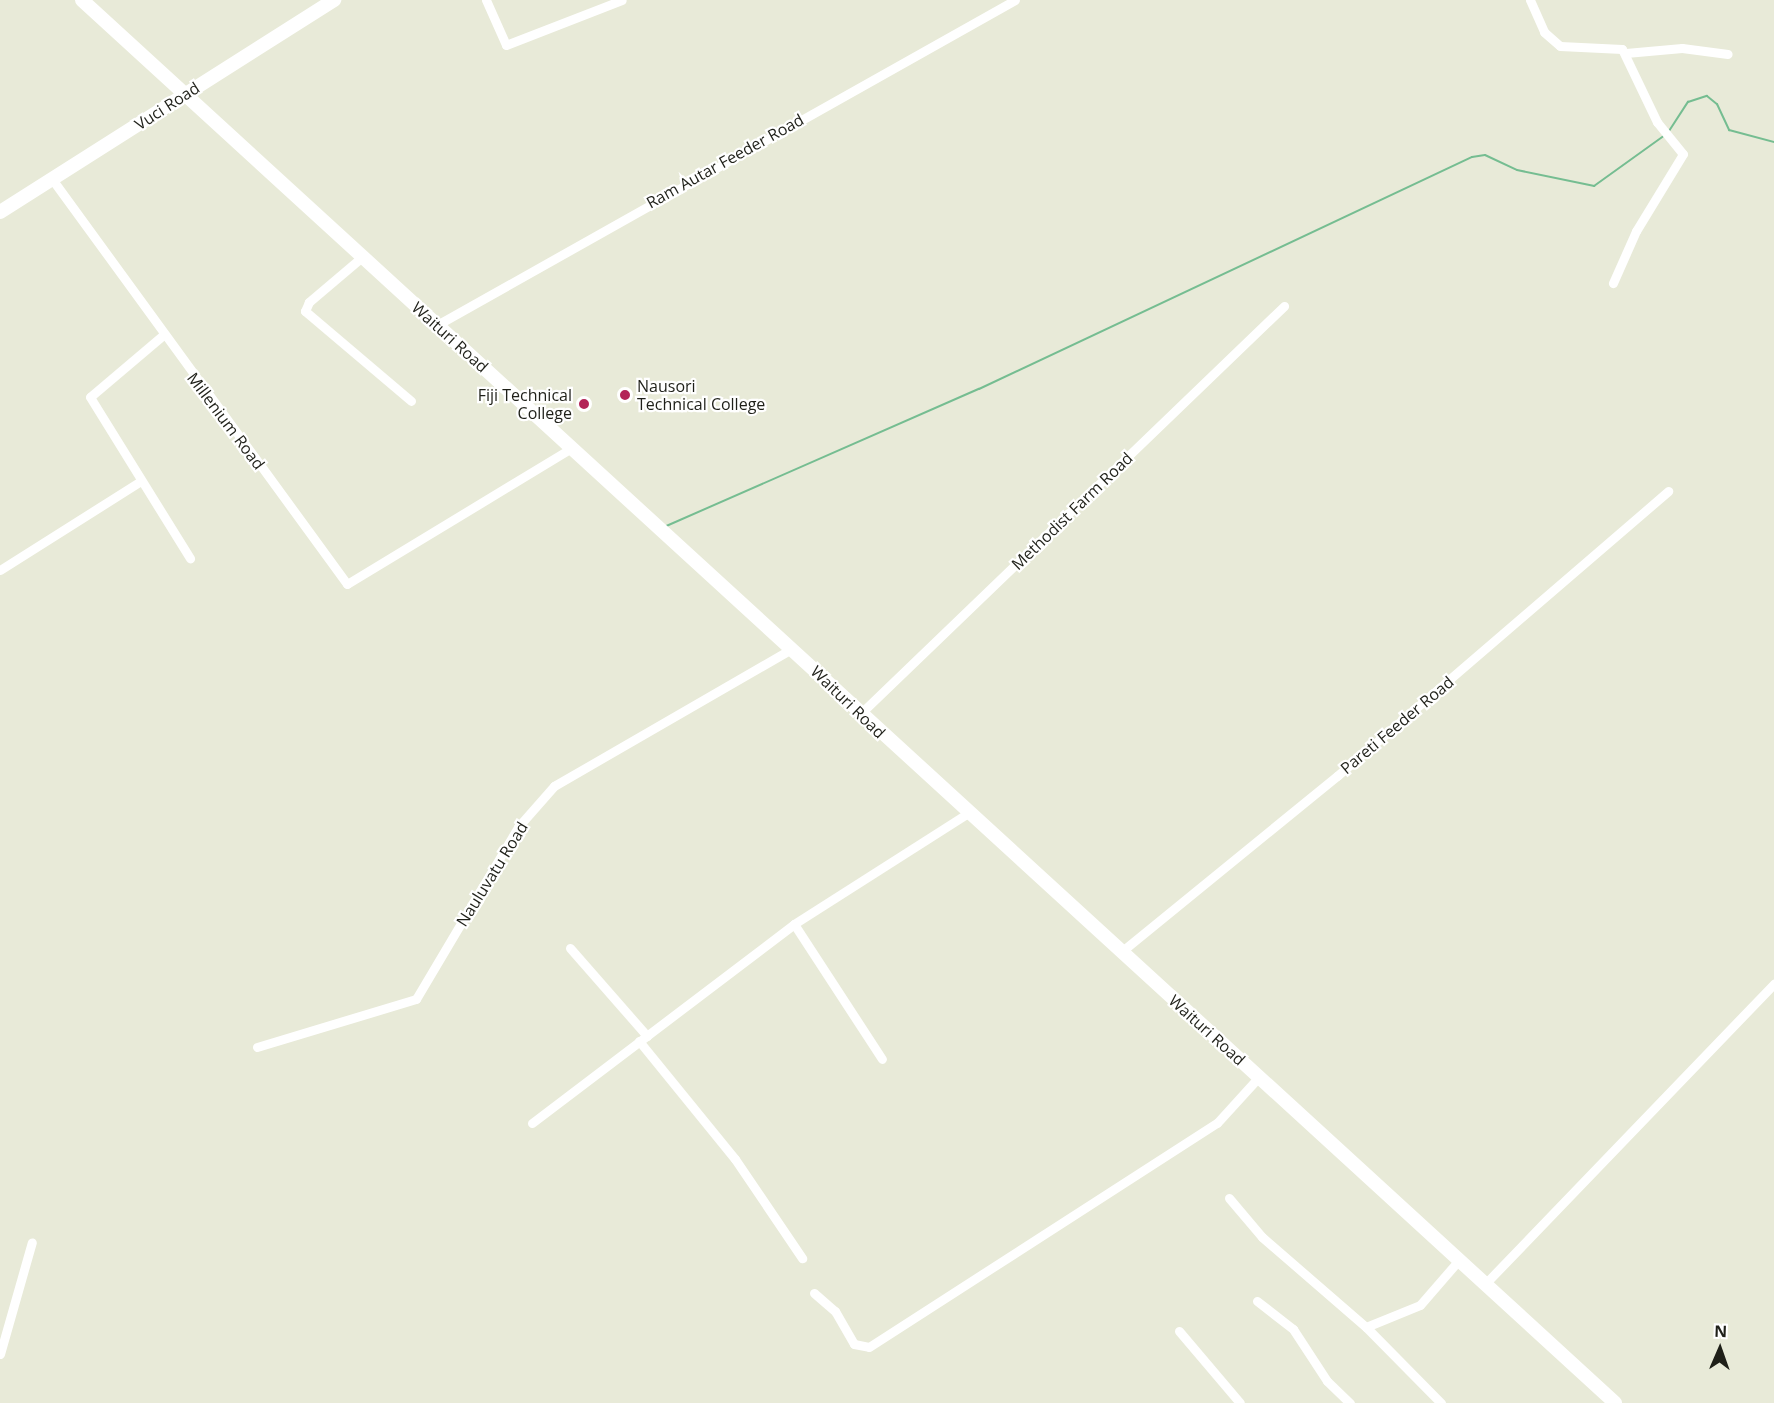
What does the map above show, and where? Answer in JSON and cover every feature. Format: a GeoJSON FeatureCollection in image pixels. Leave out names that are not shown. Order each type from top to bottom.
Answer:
{"type":"FeatureCollection","features":[{"type":"Feature","properties":{"kind":"main road","name":"Waituri Road"},"geometry":{"type":"LineString","coordinates":[[82,0],[793,648],[859,715],[1616,1403]]}},
{"type":"Feature","properties":{"kind":"main road","name":"Vuci Road"},"geometry":{"type":"LineString","coordinates":[[0,212],[334,0]]}},
{"type":"Feature","properties":{"kind":"street"},"geometry":{"type":"LineString","coordinates":[[486,0],[506,45],[622,0]]}},
{"type":"Feature","properties":{"kind":"street","name":"Ram Autar Feeder Road"},"geometry":{"type":"LineString","coordinates":[[437,325],[1016,0]]}},
{"type":"Feature","properties":{"kind":"street"},"geometry":{"type":"LineString","coordinates":[[1530,0],[1544,32],[1560,46],[1578,50],[1610,46],[1626,53],[1682,48],[1728,54]]}},
{"type":"Feature","properties":{"kind":"street"},"geometry":{"type":"LineString","coordinates":[[1614,283],[1636,231],[1683,157],[1666,135],[1626,53]]}},
{"type":"Feature","properties":{"kind":"street","name":"Millenium Road"},"geometry":{"type":"LineString","coordinates":[[52,179],[162,336],[347,584],[356,583],[573,448]]}},
{"type":"Feature","properties":{"kind":"street"},"geometry":{"type":"LineString","coordinates":[[362,256],[309,302],[305,311],[411,401]]}},
{"type":"Feature","properties":{"kind":"street","name":"Methodist Farm Road"},"geometry":{"type":"LineString","coordinates":[[859,715],[1284,306]]}},
{"type":"Feature","properties":{"kind":"street"},"geometry":{"type":"LineString","coordinates":[[162,336],[90,393],[141,481],[190,558]]}},
{"type":"Feature","properties":{"kind":"street"},"geometry":{"type":"LineString","coordinates":[[0,570],[141,481]]}},
{"type":"Feature","properties":{"kind":"street","name":"Pareti Feeder Road"},"geometry":{"type":"LineString","coordinates":[[1121,952],[1337,776],[1668,491]]}},
{"type":"Feature","properties":{"kind":"street","name":"Nauluvatu Road"},"geometry":{"type":"LineString","coordinates":[[257,1047],[416,999],[519,827],[554,786],[793,648]]}},
{"type":"Feature","properties":{"kind":"street"},"geometry":{"type":"LineString","coordinates":[[532,1123],[794,924],[968,813]]}},
{"type":"Feature","properties":{"kind":"street"},"geometry":{"type":"LineString","coordinates":[[794,924],[882,1059]]}},
{"type":"Feature","properties":{"kind":"street"},"geometry":{"type":"LineString","coordinates":[[570,948],[643,1038],[735,1159],[802,1258]]}},
{"type":"Feature","properties":{"kind":"street"},"geometry":{"type":"LineString","coordinates":[[1485,1284],[1774,984]]}},
{"type":"Feature","properties":{"kind":"street"},"geometry":{"type":"LineString","coordinates":[[814,1293],[835,1311],[854,1344],[869,1347],[1217,1123],[1258,1078]]}},
{"type":"Feature","properties":{"kind":"street"},"geometry":{"type":"LineString","coordinates":[[1229,1198],[1262,1238],[1366,1327],[1441,1403]]}},
{"type":"Feature","properties":{"kind":"street"},"geometry":{"type":"LineString","coordinates":[[0,1354],[32,1242]]}},
{"type":"Feature","properties":{"kind":"street"},"geometry":{"type":"LineString","coordinates":[[1366,1327],[1420,1305],[1459,1260]]}},
{"type":"Feature","properties":{"kind":"street"},"geometry":{"type":"LineString","coordinates":[[1257,1301],[1293,1329],[1327,1381],[1350,1403]]}},
{"type":"Feature","properties":{"kind":"street"},"geometry":{"type":"LineString","coordinates":[[1179,1331],[1240,1403]]}},
{"type":"Feature","properties":{"kind":"waterway"},"geometry":{"type":"LineString","coordinates":[[1669,131],[1688,102],[1707,96],[1717,104],[1729,130],[1774,142]]}},
{"type":"Feature","properties":{"kind":"waterway"},"geometry":{"type":"LineString","coordinates":[[664,527],[979,389],[1472,157],[1485,155],[1517,170],[1594,186],[1665,135]]}},
{"type":"Feature","properties":{"kind":"place","name":"Nausori Technical College"},"geometry":{"type":"Point","coordinates":[625,395]}},
{"type":"Feature","properties":{"kind":"place","name":"Fiji Technical College"},"geometry":{"type":"Point","coordinates":[584,404]}}]}
